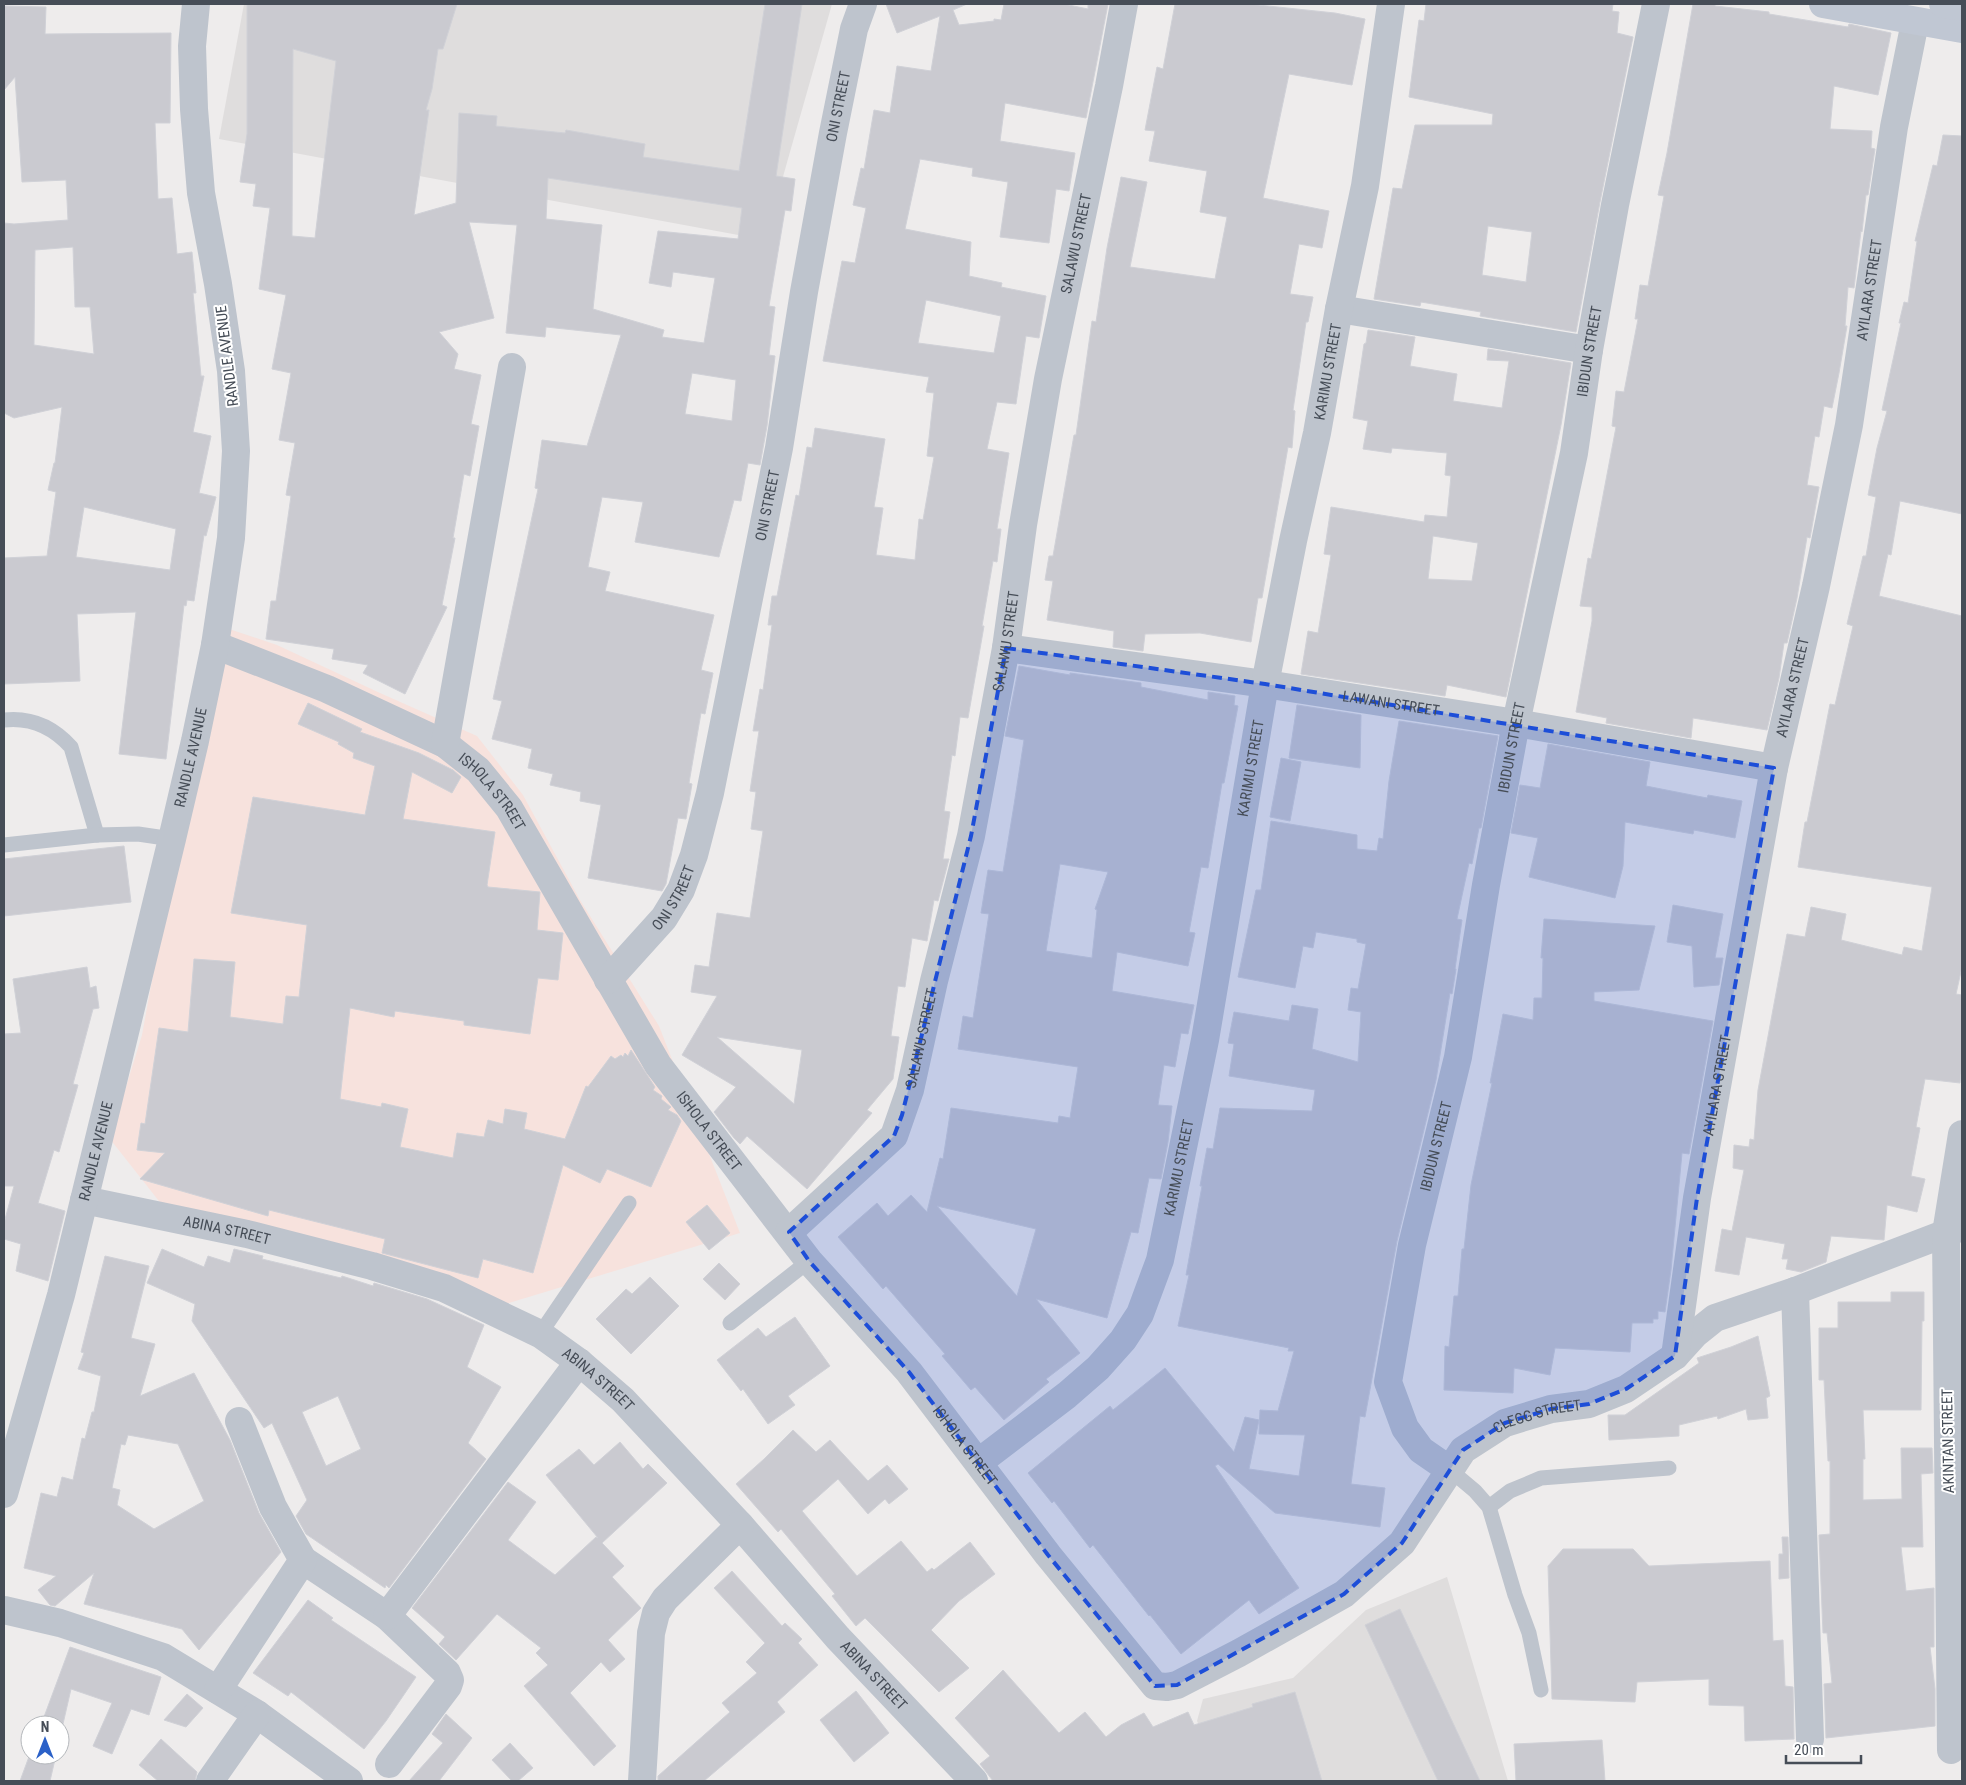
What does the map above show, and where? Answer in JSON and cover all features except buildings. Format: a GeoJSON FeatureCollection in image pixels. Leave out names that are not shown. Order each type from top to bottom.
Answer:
{"type":"FeatureCollection","features":[{"type":"Feature","properties":{"kind":"main road"},"geometry":{"type":"LineString","coordinates":[[1823,4],[1962,29]]}},
{"type":"Feature","properties":{"kind":"main road"},"geometry":{"type":"LineString","coordinates":[[1942,4],[1962,8]]}},
{"type":"Feature","properties":{"kind":"street","name":"RANDLE AVENUE"},"geometry":{"type":"LineString","coordinates":[[6,1479],[61,1295],[172,839],[215,645],[232,538],[236,451],[231,371],[199,174],[192,55],[196,4]]}},
{"type":"Feature","properties":{"kind":"street","name":"ONI STREET"},"geometry":{"type":"LineString","coordinates":[[608,980],[664,918],[681,890],[694,854],[710,793],[779,448],[804,292],[833,133],[854,30],[863,4]]}},
{"type":"Feature","properties":{"kind":"street","name":"SALAWU STREET"},"geometry":{"type":"LineString","coordinates":[[789,1232],[894,1136],[910,1090],[934,981],[971,836],[1006,648],[1023,525],[1048,378],[1109,86],[1124,4]]}},
{"type":"Feature","properties":{"kind":"street","name":"KARIMU STREET"},"geometry":{"type":"LineString","coordinates":[[979,1462],[1067,1396],[1098,1368],[1123,1340],[1140,1314],[1160,1260],[1205,1040],[1265,684],[1293,541],[1317,433],[1339,310],[1365,186],[1391,4]]}},
{"type":"Feature","properties":{"kind":"street","name":"IBIDUN STREET"},"geometry":{"type":"LineString","coordinates":[[1450,1470],[1421,1450],[1405,1428],[1388,1382],[1412,1245],[1458,1057],[1486,885],[1516,723],[1574,453],[1589,350],[1615,205],[1656,4]]}},
{"type":"Feature","properties":{"kind":"street","name":"AYILARA STREET"},"geometry":{"type":"LineString","coordinates":[[1675,1356],[1697,1198],[1774,768],[1816,586],[1849,425],[1894,127],[1915,22]]}},
{"type":"Feature","properties":{"kind":"street"},"geometry":{"type":"LineString","coordinates":[[1339,310],[1589,350]]}},
{"type":"Feature","properties":{"kind":"street"},"geometry":{"type":"LineString","coordinates":[[445,744],[512,367]]}},
{"type":"Feature","properties":{"kind":"street","name":"ISHOLA STREET"},"geometry":{"type":"LineString","coordinates":[[215,645],[327,688],[445,744],[478,770],[509,808],[658,1065],[810,1261],[909,1372],[1048,1555],[1146,1676],[1155,1686],[1166,1687]]}},
{"type":"Feature","properties":{"kind":"street","name":"LAWANI STREET"},"geometry":{"type":"LineString","coordinates":[[1006,648],[1265,684],[1516,723],[1774,768]]}},
{"type":"Feature","properties":{"kind":"street","name":"AKINTAN STREET"},"geometry":{"type":"LineString","coordinates":[[1951,1750],[1954,1230],[1962,1134]]}},
{"type":"Feature","properties":{"kind":"street","name":"ABINA STREET"},"geometry":{"type":"LineString","coordinates":[[84,1200],[247,1234],[372,1266],[444,1288],[540,1334],[579,1362],[623,1400],[740,1525],[838,1638],[974,1781]]}},
{"type":"Feature","properties":{"kind":"street","name":"CLEGG STREET"},"geometry":{"type":"LineString","coordinates":[[1166,1687],[1176,1685],[1239,1653],[1344,1594],[1402,1543],[1463,1450],[1505,1423],[1551,1409],[1589,1404],[1626,1389],[1675,1356],[1715,1318],[1794,1291],[1954,1230]]}},
{"type":"Feature","properties":{"kind":"street"},"geometry":{"type":"LineString","coordinates":[[1794,1291],[1810,1739]]}},
{"type":"Feature","properties":{"kind":"street"},"geometry":{"type":"LineString","coordinates":[[387,1616],[579,1362]]}},
{"type":"Feature","properties":{"kind":"street"},"geometry":{"type":"LineString","coordinates":[[239,1421],[273,1507],[303,1560],[387,1616],[447,1673],[450,1680],[444,1692],[389,1764]]}},
{"type":"Feature","properties":{"kind":"street"},"geometry":{"type":"LineString","coordinates":[[642,1781],[651,1633],[656,1613],[665,1599],[740,1525]]}},
{"type":"Feature","properties":{"kind":"street"},"geometry":{"type":"LineString","coordinates":[[218,1690],[303,1560]]}},
{"type":"Feature","properties":{"kind":"street"},"geometry":{"type":"LineString","coordinates":[[4,1610],[60,1623],[163,1657],[257,1714],[349,1781]]}},
{"type":"Feature","properties":{"kind":"street"},"geometry":{"type":"LineString","coordinates":[[210,1781],[257,1714]]}},
{"type":"Feature","properties":{"kind":"lane"},"geometry":{"type":"LineString","coordinates":[[4,720],[13,719],[46,726],[62,737],[71,747],[97,835]]}},
{"type":"Feature","properties":{"kind":"lane"},"geometry":{"type":"LineString","coordinates":[[4,845],[97,835],[138,834],[172,839]]}},
{"type":"Feature","properties":{"kind":"lane"},"geometry":{"type":"LineString","coordinates":[[540,1334],[629,1203]]}},
{"type":"Feature","properties":{"kind":"lane"},"geometry":{"type":"LineString","coordinates":[[730,1324],[810,1261]]}},
{"type":"Feature","properties":{"kind":"lane"},"geometry":{"type":"LineString","coordinates":[[1490,1507],[1510,1491],[1541,1478],[1669,1468]]}},
{"type":"Feature","properties":{"kind":"lane"},"geometry":{"type":"LineString","coordinates":[[1450,1470],[1490,1507],[1515,1595],[1529,1634],[1541,1690]]}},
{"type":"Feature","properties":{"kind":"highlighted area"},"geometry":{"type":"Polygon","coordinates":[[[1006,648],[1265,684],[1774,768],[1697,1198],[1675,1356],[1626,1389],[1589,1404],[1551,1409],[1505,1423],[1463,1450],[1402,1543],[1344,1594],[1177,1685],[1155,1686],[1048,1555],[909,1372],[809,1261],[789,1232],[894,1136],[902,1115],[971,836],[1006,648]]]}},
{"type":"Feature","properties":{"kind":"shaded area"},"geometry":{"type":"Polygon","coordinates":[[[244,4],[832,4],[765,240],[219,139],[244,4]]]}},
{"type":"Feature","properties":{"kind":"shaded area"},"geometry":{"type":"Polygon","coordinates":[[[217,625],[277,645],[477,736],[523,795],[580,900],[659,1026],[740,1233],[489,1309],[177,1224],[110,1139],[142,1035],[217,625]]]}},
{"type":"Feature","properties":{"kind":"shaded area"},"geometry":{"type":"Polygon","coordinates":[[[1447,1577],[1508,1781],[1223,1781],[1217,1762],[1197,1721],[1203,1699],[1293,1678],[1366,1610],[1447,1577]]]}}]}
